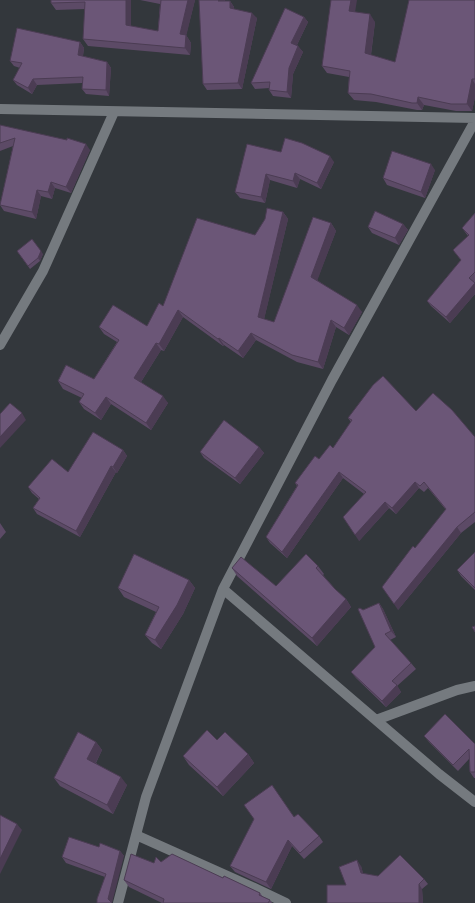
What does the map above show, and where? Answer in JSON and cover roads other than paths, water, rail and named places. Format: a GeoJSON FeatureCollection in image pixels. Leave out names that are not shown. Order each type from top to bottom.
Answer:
{"type":"FeatureCollection","features":[{"type":"Feature","properties":{"kind":"street"},"geometry":{"type":"LineString","coordinates":[[0,109],[475,120],[332,380],[223,590],[146,797],[118,903]]}},
{"type":"Feature","properties":{"kind":"street"},"geometry":{"type":"LineString","coordinates":[[0,345],[43,272],[114,112]]}},
{"type":"Feature","properties":{"kind":"street"},"geometry":{"type":"LineString","coordinates":[[223,590],[475,802]]}},
{"type":"Feature","properties":{"kind":"street"},"geometry":{"type":"LineString","coordinates":[[376,720],[457,690],[475,686]]}},
{"type":"Feature","properties":{"kind":"street"},"geometry":{"type":"LineString","coordinates":[[136,835],[286,903]]}}]}
